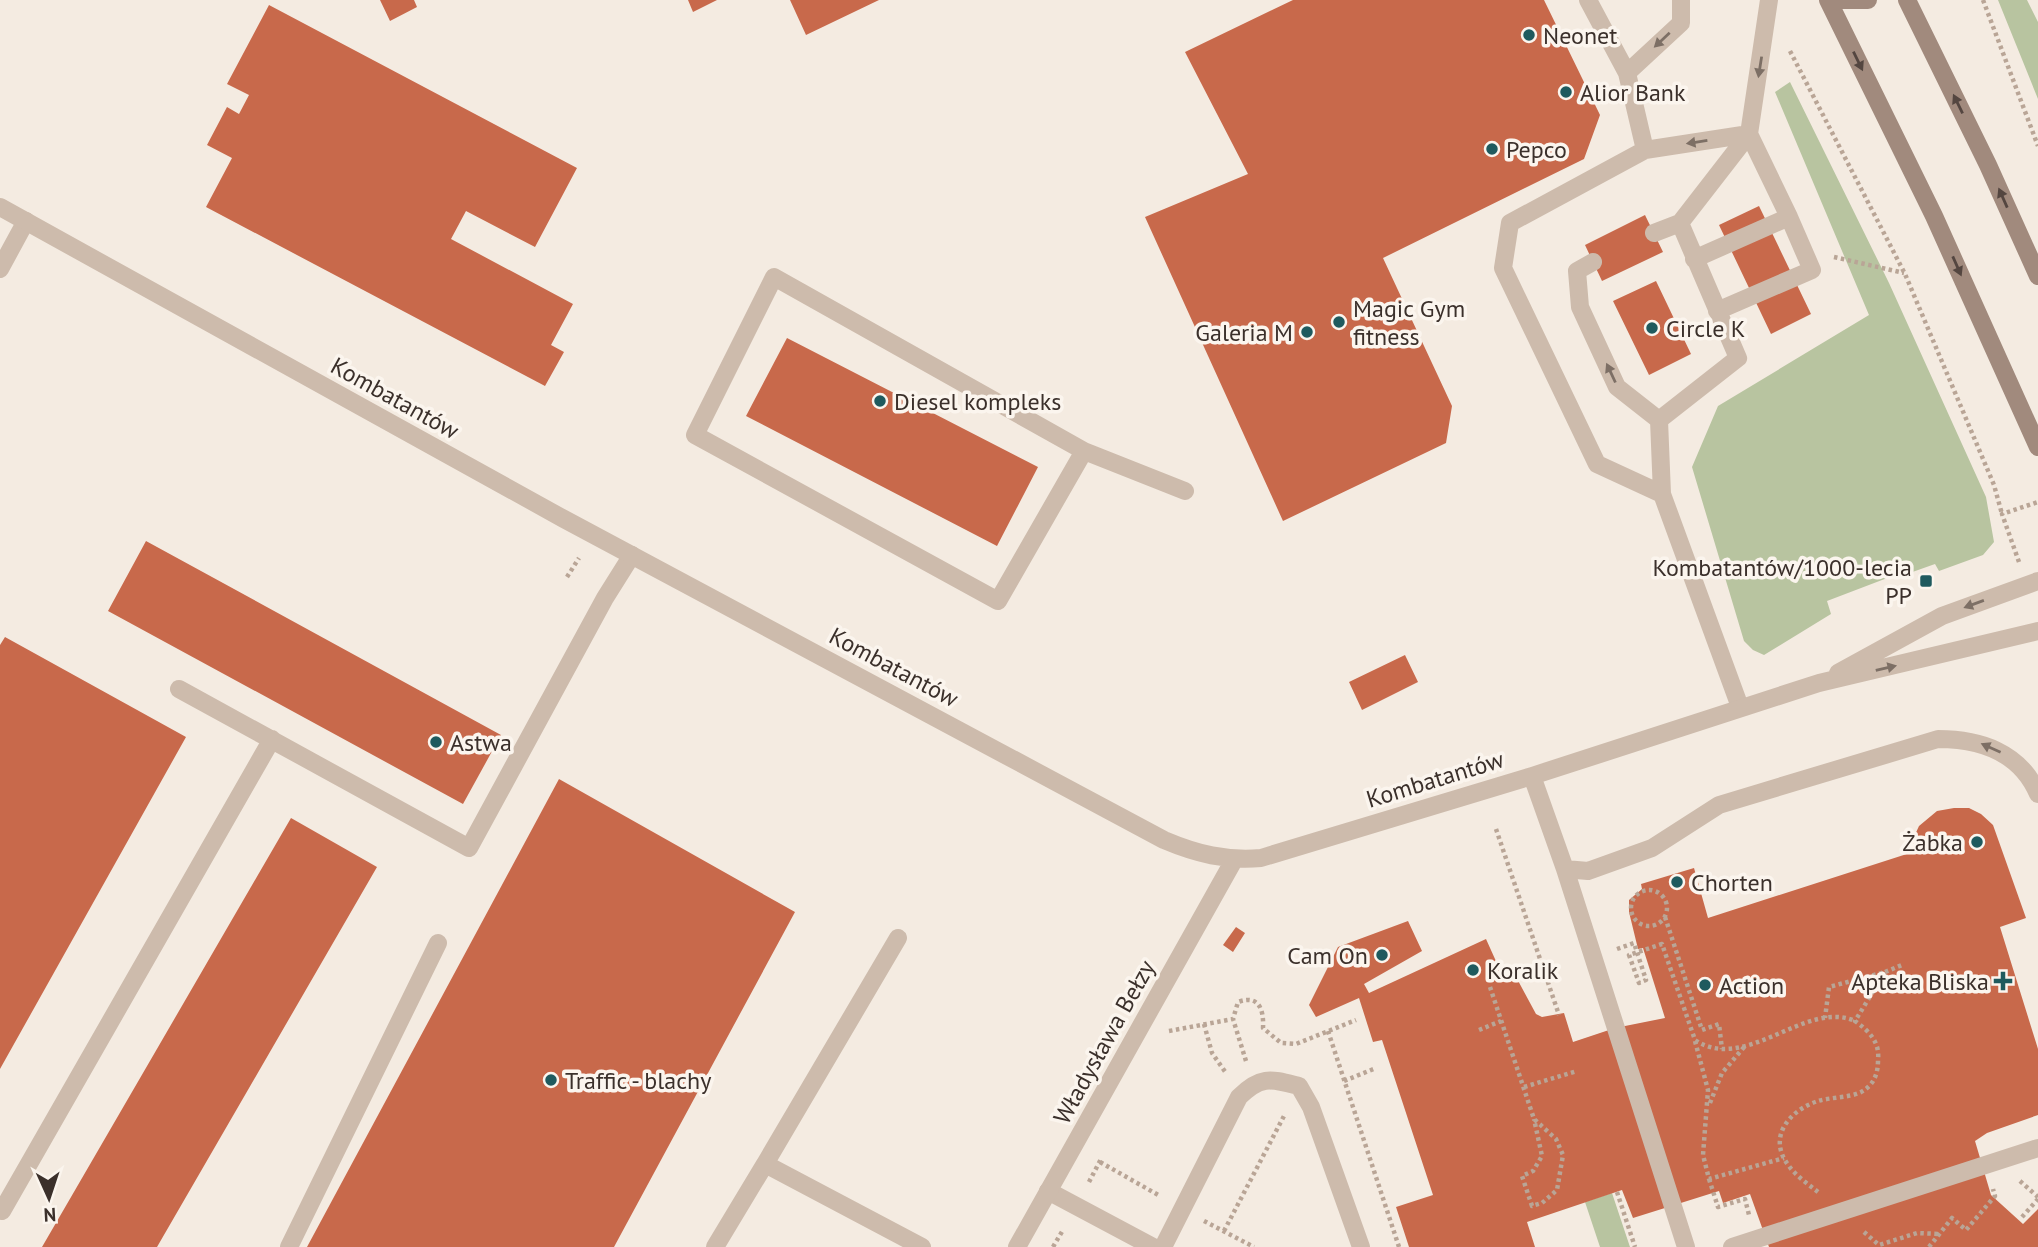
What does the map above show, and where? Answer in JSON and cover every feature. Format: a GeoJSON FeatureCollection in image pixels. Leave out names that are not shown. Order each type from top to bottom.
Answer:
{"type":"FeatureCollection","features":[{"type":"Feature","properties":{"kind":"main road"},"geometry":{"type":"LineString","coordinates":[[1828,0],[1934,216],[2038,447]]}},
{"type":"Feature","properties":{"kind":"main road"},"geometry":{"type":"LineString","coordinates":[[1843,0],[1868,0]]}},
{"type":"Feature","properties":{"kind":"main road"},"geometry":{"type":"LineString","coordinates":[[1907,0],[1988,165],[2038,276]]}},
{"type":"Feature","properties":{"kind":"street"},"geometry":{"type":"LineString","coordinates":[[1588,0],[1627,73],[1646,150]]}},
{"type":"Feature","properties":{"kind":"street"},"geometry":{"type":"LineString","coordinates":[[1627,73],[1681,23],[1681,0]]}},
{"type":"Feature","properties":{"kind":"street"},"geometry":{"type":"LineString","coordinates":[[1654,233],[1680,223],[1749,134],[1769,5]]}},
{"type":"Feature","properties":{"kind":"street"},"geometry":{"type":"LineString","coordinates":[[1662,494],[1597,464],[1503,268],[1510,223],[1646,150],[1749,134]]}},
{"type":"Feature","properties":{"kind":"street"},"geometry":{"type":"LineString","coordinates":[[1717,311],[1812,270],[1749,134]]}},
{"type":"Feature","properties":{"kind":"street","name":"Kombatantów"},"geometry":{"type":"LineString","coordinates":[[0,207],[120,276],[632,555],[1164,840],[1189,850],[1234,860],[1261,858],[1532,776],[1819,683],[2038,631]]}},
{"type":"Feature","properties":{"kind":"street"},"geometry":{"type":"LineString","coordinates":[[1695,259],[1789,217]]}},
{"type":"Feature","properties":{"kind":"street"},"geometry":{"type":"LineString","coordinates":[[0,269],[26,221]]}},
{"type":"Feature","properties":{"kind":"street"},"geometry":{"type":"LineString","coordinates":[[1658,420],[1738,358],[1680,223]]}},
{"type":"Feature","properties":{"kind":"street"},"geometry":{"type":"LineString","coordinates":[[1594,262],[1577,271],[1580,307],[1617,387],[1658,420],[1662,494],[1740,707]]}},
{"type":"Feature","properties":{"kind":"street"},"geometry":{"type":"LineString","coordinates":[[1084,450],[998,601],[695,435],[774,277],[1084,450],[1185,491]]}},
{"type":"Feature","properties":{"kind":"street"},"geometry":{"type":"LineString","coordinates":[[179,689],[469,848],[605,598],[632,555]]}},
{"type":"Feature","properties":{"kind":"street","name":"Kombatantów"},"geometry":{"type":"LineString","coordinates":[[1819,683],[1942,616],[2034,582]]}},
{"type":"Feature","properties":{"kind":"street"},"geometry":{"type":"LineString","coordinates":[[2,1211],[272,739]]}},
{"type":"Feature","properties":{"kind":"street"},"geometry":{"type":"LineString","coordinates":[[1565,869],[1588,871],[1652,848],[1719,805],[1938,739],[1968,739],[1996,748],[2020,766],[2038,794]]}},
{"type":"Feature","properties":{"kind":"street"},"geometry":{"type":"LineString","coordinates":[[1532,776],[1565,869],[1685,1247]]}},
{"type":"Feature","properties":{"kind":"street","name":"Władysława Bełzy"},"geometry":{"type":"LineString","coordinates":[[1017,1247],[1234,860]]}},
{"type":"Feature","properties":{"kind":"street"},"geometry":{"type":"LineString","coordinates":[[715,1247],[898,938]]}},
{"type":"Feature","properties":{"kind":"street"},"geometry":{"type":"LineString","coordinates":[[289,1247],[438,943]]}},
{"type":"Feature","properties":{"kind":"street"},"geometry":{"type":"LineString","coordinates":[[1163,1247],[1240,1097],[1252,1085],[1268,1079],[1299,1086],[1311,1107],[1361,1247]]}},
{"type":"Feature","properties":{"kind":"street"},"geometry":{"type":"LineString","coordinates":[[1732,1247],[2038,1148]]}},
{"type":"Feature","properties":{"kind":"street"},"geometry":{"type":"LineString","coordinates":[[765,1164],[922,1247]]}},
{"type":"Feature","properties":{"kind":"street"},"geometry":{"type":"LineString","coordinates":[[1048,1191],[1153,1247]]}},
{"type":"Feature","properties":{"kind":"path"},"geometry":{"type":"LineString","coordinates":[[1983,0],[2038,146]]}},
{"type":"Feature","properties":{"kind":"path"},"geometry":{"type":"LineString","coordinates":[[1769,5],[1905,274],[1994,485],[2010,543],[2034,582]]}},
{"type":"Feature","properties":{"kind":"path"},"geometry":{"type":"LineString","coordinates":[[1802,249],[1905,274]]}},
{"type":"Feature","properties":{"kind":"path"},"geometry":{"type":"LineString","coordinates":[[2002,514],[2038,502]]}},
{"type":"Feature","properties":{"kind":"path"},"geometry":{"type":"LineString","coordinates":[[1496,829],[1559,1015]]}},
{"type":"Feature","properties":{"kind":"path"},"geometry":{"type":"LineString","coordinates":[[1665,917],[1650,926],[1639,923],[1632,913],[1635,896],[1651,889],[1662,895],[1667,905],[1665,917],[1702,1030],[1718,1024],[1723,1049]]}},
{"type":"Feature","properties":{"kind":"path"},"geometry":{"type":"LineString","coordinates":[[1634,943],[1637,951],[1640,960],[1646,980],[1639,983],[1629,955],[1640,952],[1662,944],[1695,1040],[1708,1090],[1703,1155],[1718,1207],[1745,1199]]}},
{"type":"Feature","properties":{"kind":"path"},"geometry":{"type":"LineString","coordinates":[[1825,1018],[1829,987],[1902,965]]}},
{"type":"Feature","properties":{"kind":"path"},"geometry":{"type":"LineString","coordinates":[[1855,1021],[1885,972]]}},
{"type":"Feature","properties":{"kind":"path"},"geometry":{"type":"LineString","coordinates":[[1490,987],[1534,1119],[1542,1156],[1533,1171],[1522,1176],[1532,1206],[1542,1203],[1557,1190],[1563,1169],[1560,1146],[1534,1119]]}},
{"type":"Feature","properties":{"kind":"path"},"geometry":{"type":"LineString","coordinates":[[1242,1068],[1246,1061],[1233,1019],[1238,1002],[1248,998],[1256,1000],[1262,1008],[1263,1028],[1281,1043],[1296,1044],[1356,1020]]}},
{"type":"Feature","properties":{"kind":"path"},"geometry":{"type":"LineString","coordinates":[[1695,1040],[1703,1046],[1723,1049],[1745,1046],[1825,1018],[1845,1017],[1855,1021],[1874,1038],[1879,1054],[1878,1073],[1872,1083],[1860,1093],[1822,1100],[1791,1114],[1780,1140],[1789,1167],[1819,1193]]}},
{"type":"Feature","properties":{"kind":"path"},"geometry":{"type":"LineString","coordinates":[[1168,1031],[1233,1019]]}},
{"type":"Feature","properties":{"kind":"path"},"geometry":{"type":"LineString","coordinates":[[1479,1030],[1501,1021]]}},
{"type":"Feature","properties":{"kind":"path"},"geometry":{"type":"LineString","coordinates":[[1204,1024],[1219,1066],[1226,1073],[1237,1073]]}},
{"type":"Feature","properties":{"kind":"path"},"geometry":{"type":"LineString","coordinates":[[1328,1031],[1399,1247]]}},
{"type":"Feature","properties":{"kind":"path"},"geometry":{"type":"LineString","coordinates":[[1224,1231],[1299,1086],[1296,1044]]}},
{"type":"Feature","properties":{"kind":"path"},"geometry":{"type":"LineString","coordinates":[[1708,1110],[1721,1073],[1745,1046]]}},
{"type":"Feature","properties":{"kind":"path"},"geometry":{"type":"LineString","coordinates":[[1344,1081],[1376,1068]]}},
{"type":"Feature","properties":{"kind":"path"},"geometry":{"type":"LineString","coordinates":[[1524,1087],[1577,1071]]}},
{"type":"Feature","properties":{"kind":"path"},"geometry":{"type":"LineString","coordinates":[[1709,1179],[1784,1158]]}},
{"type":"Feature","properties":{"kind":"path"},"geometry":{"type":"LineString","coordinates":[[2017,1179],[2038,1198],[2022,1217]]}},
{"type":"Feature","properties":{"kind":"path"},"geometry":{"type":"LineString","coordinates":[[1617,1192],[1635,1247]]}},
{"type":"Feature","properties":{"kind":"path"},"geometry":{"type":"LineString","coordinates":[[1929,1247],[1952,1218],[1966,1230],[1995,1196]]}},
{"type":"Feature","properties":{"kind":"path"},"geometry":{"type":"LineString","coordinates":[[1859,1228],[1879,1245],[1917,1233],[1940,1234]]}},
{"type":"Feature","properties":{"kind":"green space"},"geometry":{"type":"Polygon","coordinates":[[[1998,0],[2027,0],[2038,22],[2038,99],[1998,0]]]}},
{"type":"Feature","properties":{"kind":"green space"},"geometry":{"type":"Polygon","coordinates":[[[1790,82],[1889,283],[1986,497],[1994,542],[1983,555],[1939,571],[1935,564],[1904,575],[1903,572],[1827,601],[1831,614],[1764,655],[1753,650],[1744,641],[1692,467],[1718,406],[1869,315],[1775,92],[1790,82]]]}},
{"type":"Feature","properties":{"kind":"green space"},"geometry":{"type":"Polygon","coordinates":[[[1612,1193],[1630,1247],[1600,1247],[1585,1202],[1612,1193]]]}},
{"type":"Feature","properties":{"kind":"building"},"geometry":{"type":"Polygon","coordinates":[[[380,0],[414,0],[417,7],[390,21],[380,0]]]}},
{"type":"Feature","properties":{"kind":"building"},"geometry":{"type":"Polygon","coordinates":[[[688,0],[717,0],[693,12],[688,0]]]}},
{"type":"Feature","properties":{"kind":"building"},"geometry":{"type":"Polygon","coordinates":[[[790,0],[879,0],[806,35],[790,0]]]}},
{"type":"Feature","properties":{"kind":"building","name":"Galeria M"},"geometry":{"type":"Polygon","coordinates":[[[1293,0],[1544,0],[1600,115],[1584,159],[1383,258],[1452,406],[1446,443],[1283,521],[1145,217],[1248,174],[1185,52],[1293,0]]]}},
{"type":"Feature","properties":{"kind":"building"},"geometry":{"type":"Polygon","coordinates":[[[269,5],[577,168],[535,247],[466,211],[451,239],[573,304],[551,345],[564,352],[545,386],[206,207],[232,158],[207,145],[227,107],[239,114],[249,95],[227,84],[269,5]]]}},
{"type":"Feature","properties":{"kind":"building"},"geometry":{"type":"Polygon","coordinates":[[[1759,206],[1811,314],[1771,334],[1719,225],[1759,206]]]}},
{"type":"Feature","properties":{"kind":"building"},"geometry":{"type":"Polygon","coordinates":[[[1645,215],[1663,252],[1602,281],[1585,245],[1645,215]]]}},
{"type":"Feature","properties":{"kind":"building","name":"Circle K"},"geometry":{"type":"Polygon","coordinates":[[[1656,281],[1691,354],[1649,375],[1613,301],[1656,281]]]}},
{"type":"Feature","properties":{"kind":"building"},"geometry":{"type":"Polygon","coordinates":[[[787,338],[1038,467],[997,546],[746,416],[787,338]]]}},
{"type":"Feature","properties":{"kind":"building"},"geometry":{"type":"Polygon","coordinates":[[[146,541],[501,735],[463,804],[108,611],[146,541]]]}},
{"type":"Feature","properties":{"kind":"building"},"geometry":{"type":"Polygon","coordinates":[[[5,637],[186,737],[0,1069],[0,645],[5,637]]]}},
{"type":"Feature","properties":{"kind":"building"},"geometry":{"type":"Polygon","coordinates":[[[1405,655],[1418,682],[1362,710],[1349,682],[1405,655]]]}},
{"type":"Feature","properties":{"kind":"building","name":"Traffic - blachy"},"geometry":{"type":"Polygon","coordinates":[[[559,779],[795,912],[614,1247],[307,1247],[559,779]]]}},
{"type":"Feature","properties":{"kind":"building"},"geometry":{"type":"Polygon","coordinates":[[[1969,808],[1993,825],[2026,918],[2000,927],[2038,1049],[2038,1115],[1987,1133],[1975,1141],[1991,1195],[2023,1224],[2038,1209],[2038,1247],[1769,1247],[1750,1194],[1723,1203],[1719,1191],[1633,1218],[1622,1190],[1527,1222],[1535,1247],[1409,1247],[1396,1207],[1433,1195],[1382,1040],[1373,1042],[1359,998],[1316,1017],[1309,1005],[1338,947],[1408,921],[1422,951],[1364,984],[1369,993],[1486,939],[1504,979],[1515,975],[1536,1014],[1542,1017],[1564,1013],[1573,1042],[1615,1028],[1665,1018],[1643,948],[1638,949],[1629,912],[1629,900],[1642,889],[1641,884],[1694,868],[1708,918],[1913,852],[1913,839],[1919,826],[1937,811],[1969,808]]]}},
{"type":"Feature","properties":{"kind":"building"},"geometry":{"type":"Polygon","coordinates":[[[291,818],[377,867],[157,1247],[42,1247],[291,818]]]}},
{"type":"Feature","properties":{"kind":"building"},"geometry":{"type":"Polygon","coordinates":[[[1236,927],[1245,933],[1233,952],[1223,945],[1236,927]]]}},
{"type":"Feature","properties":{"kind":"place","name":"Neonet"},"geometry":{"type":"Point","coordinates":[1529,35]}},
{"type":"Feature","properties":{"kind":"place","name":"Alior Bank"},"geometry":{"type":"Point","coordinates":[1566,92]}},
{"type":"Feature","properties":{"kind":"place","name":"Pepco"},"geometry":{"type":"Point","coordinates":[1492,149]}},
{"type":"Feature","properties":{"kind":"place","name":"Magic Gym fitness"},"geometry":{"type":"Point","coordinates":[1339,322]}},
{"type":"Feature","properties":{"kind":"place","name":"Circle K"},"geometry":{"type":"Point","coordinates":[1652,328]}},
{"type":"Feature","properties":{"kind":"place","name":"Galeria M"},"geometry":{"type":"Point","coordinates":[1307,332]}},
{"type":"Feature","properties":{"kind":"place","name":"Diesel kompleks"},"geometry":{"type":"Point","coordinates":[880,401]}},
{"type":"Feature","properties":{"kind":"place","name":"Kombatantów/1000-lecia PP"},"geometry":{"type":"Point","coordinates":[1926,581]}},
{"type":"Feature","properties":{"kind":"place","name":"Astwa"},"geometry":{"type":"Point","coordinates":[436,742]}},
{"type":"Feature","properties":{"kind":"place","name":"Żabka"},"geometry":{"type":"Point","coordinates":[1977,842]}},
{"type":"Feature","properties":{"kind":"place","name":"Chorten"},"geometry":{"type":"Point","coordinates":[1677,882]}},
{"type":"Feature","properties":{"kind":"place","name":"Cam On"},"geometry":{"type":"Point","coordinates":[1382,955]}},
{"type":"Feature","properties":{"kind":"place","name":"Koralik"},"geometry":{"type":"Point","coordinates":[1473,970]}},
{"type":"Feature","properties":{"kind":"place","name":"Apteka Bliska"},"geometry":{"type":"Point","coordinates":[2003,981]}},
{"type":"Feature","properties":{"kind":"place","name":"Action"},"geometry":{"type":"Point","coordinates":[1705,985]}},
{"type":"Feature","properties":{"kind":"place","name":"Traffic - blachy"},"geometry":{"type":"Point","coordinates":[551,1080]}}]}
